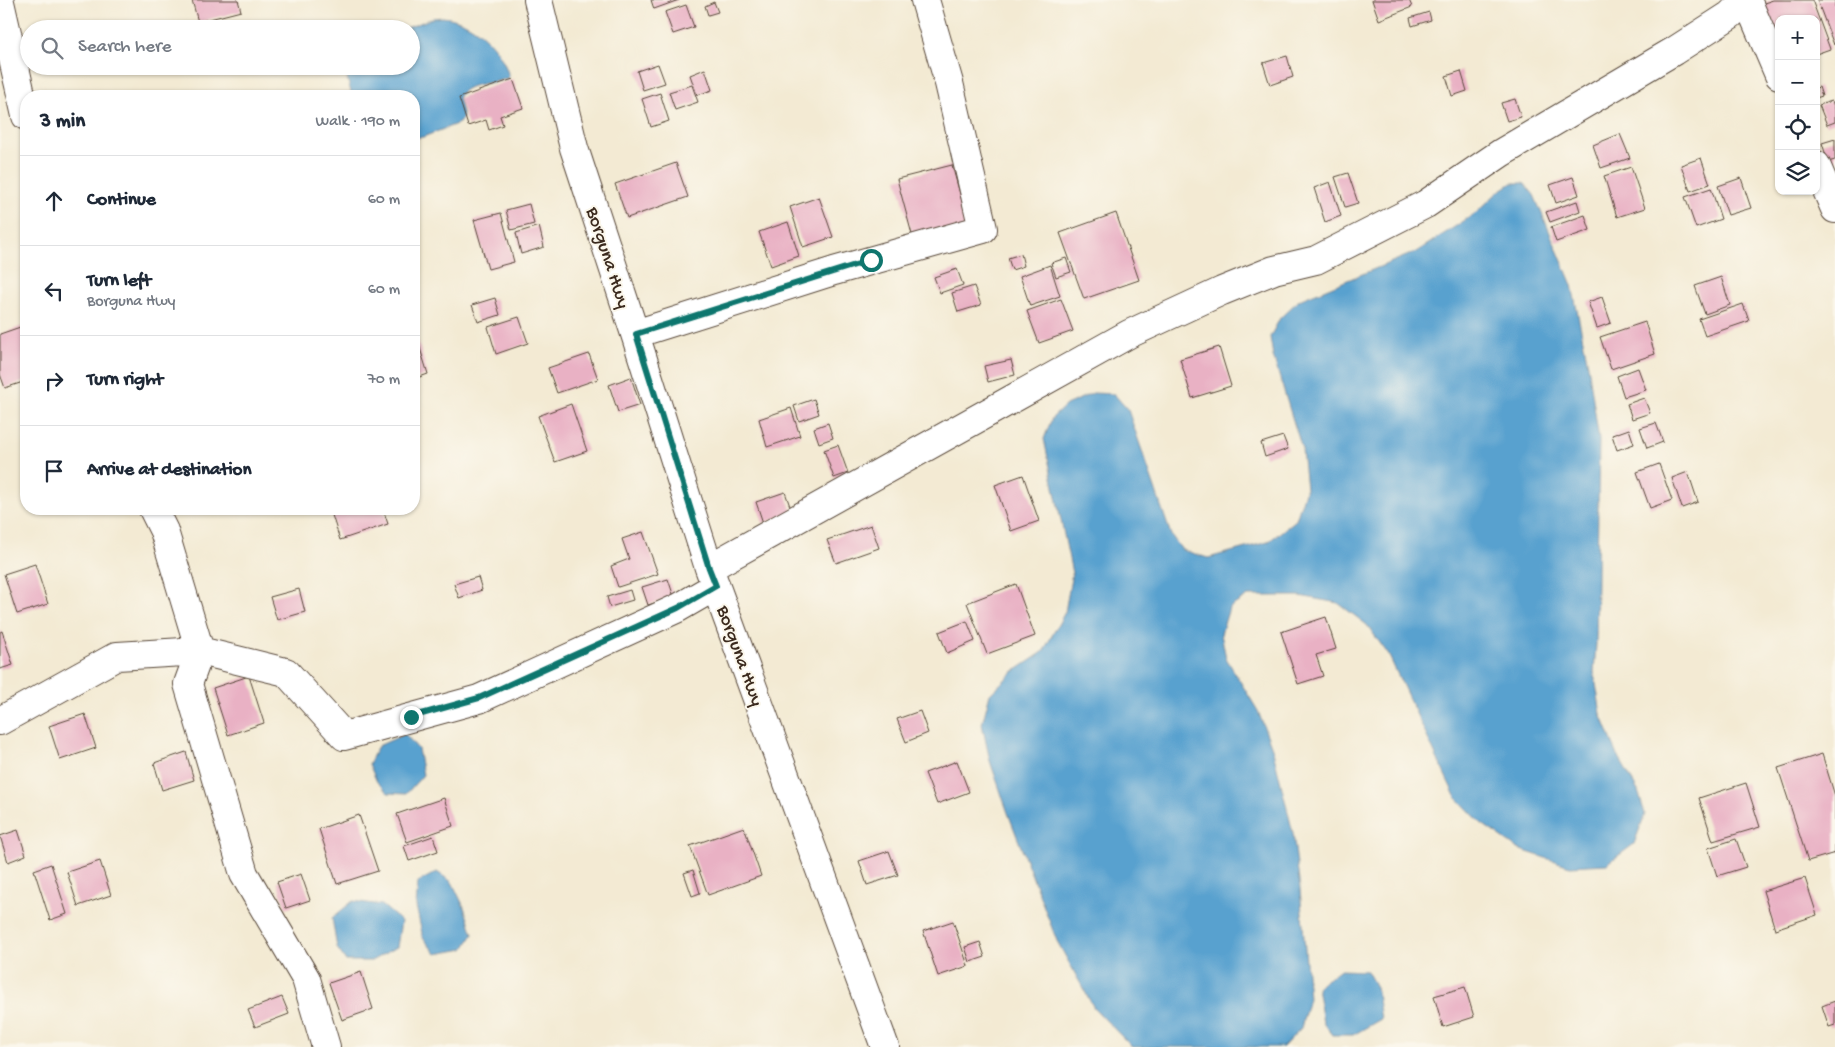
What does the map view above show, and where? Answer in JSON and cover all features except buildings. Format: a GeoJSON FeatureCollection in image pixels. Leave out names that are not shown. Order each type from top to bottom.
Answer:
{"type":"FeatureCollection","features":[{"type":"Feature","properties":{"kind":"street","name":"Borguna Hwy"},"geometry":{"type":"LineString","coordinates":[[538,0],[574,148],[636,334],[713,577],[885,1047]]}},
{"type":"Feature","properties":{"kind":"street"},"geometry":{"type":"LineString","coordinates":[[636,334],[834,271],[983,229],[948,83],[925,0]]}},
{"type":"Feature","properties":{"kind":"street"},"geometry":{"type":"LineString","coordinates":[[0,720],[117,656],[200,651],[286,672],[344,736],[479,698],[678,608],[713,577],[1129,334],[1222,291],[1274,270],[1316,260],[1426,204],[1500,153],[1674,51],[1730,15],[1746,0],[1775,67]]}},
{"type":"Feature","properties":{"kind":"street"},"geometry":{"type":"LineString","coordinates":[[0,2],[20,90]]}},
{"type":"Feature","properties":{"kind":"street"},"geometry":{"type":"LineString","coordinates":[[1820,174],[1835,210]]}},
{"type":"Feature","properties":{"kind":"street"},"geometry":{"type":"LineString","coordinates":[[156,515],[164,531],[200,651],[188,684],[244,874],[306,979],[326,1047]]}},
{"type":"Feature","properties":{"kind":"water"},"geometry":{"type":"Polygon","coordinates":[[[433,18],[453,19],[475,29],[493,46],[500,56],[509,77],[467,88],[458,98],[463,117],[459,123],[420,137],[420,90],[350,90],[346,75],[420,75],[420,23],[433,18]]]}},
{"type":"Feature","properties":{"kind":"water"},"geometry":{"type":"Polygon","coordinates":[[[1512,183],[1524,183],[1534,195],[1572,285],[1588,365],[1599,440],[1594,672],[1601,714],[1618,756],[1638,791],[1645,814],[1634,844],[1607,864],[1570,866],[1518,849],[1481,823],[1455,796],[1388,654],[1367,625],[1338,603],[1300,596],[1248,596],[1229,608],[1221,634],[1226,658],[1258,711],[1273,751],[1293,833],[1300,889],[1309,998],[1301,1028],[1283,1047],[1132,1047],[1094,1008],[1057,941],[990,761],[982,724],[990,694],[1013,672],[1043,652],[1065,612],[1072,573],[1044,439],[1052,418],[1066,405],[1093,393],[1114,394],[1128,410],[1171,535],[1182,550],[1208,558],[1268,542],[1296,520],[1306,489],[1302,449],[1273,356],[1270,337],[1280,318],[1299,300],[1416,252],[1476,213],[1499,191],[1512,183]]]}},
{"type":"Feature","properties":{"kind":"water"},"geometry":{"type":"Polygon","coordinates":[[[405,734],[418,749],[423,775],[406,794],[388,793],[377,782],[369,764],[378,746],[405,734]]]}},
{"type":"Feature","properties":{"kind":"water"},"geometry":{"type":"Polygon","coordinates":[[[437,872],[452,882],[464,907],[473,934],[464,949],[436,954],[423,938],[416,906],[418,882],[437,872]]]}},
{"type":"Feature","properties":{"kind":"water"},"geometry":{"type":"Polygon","coordinates":[[[353,901],[382,905],[401,921],[397,947],[371,961],[346,961],[337,948],[332,918],[353,901]]]}},
{"type":"Feature","properties":{"kind":"water"},"geometry":{"type":"Polygon","coordinates":[[[1339,970],[1367,971],[1376,987],[1381,1019],[1353,1035],[1333,1035],[1323,1022],[1317,987],[1339,970]]]}},
{"type":"Feature","properties":{"kind":"route"},"geometry":{"type":"LineString","coordinates":[[411,717],[479,698],[678,608],[716,586],[636,334],[871,260]]}}]}
